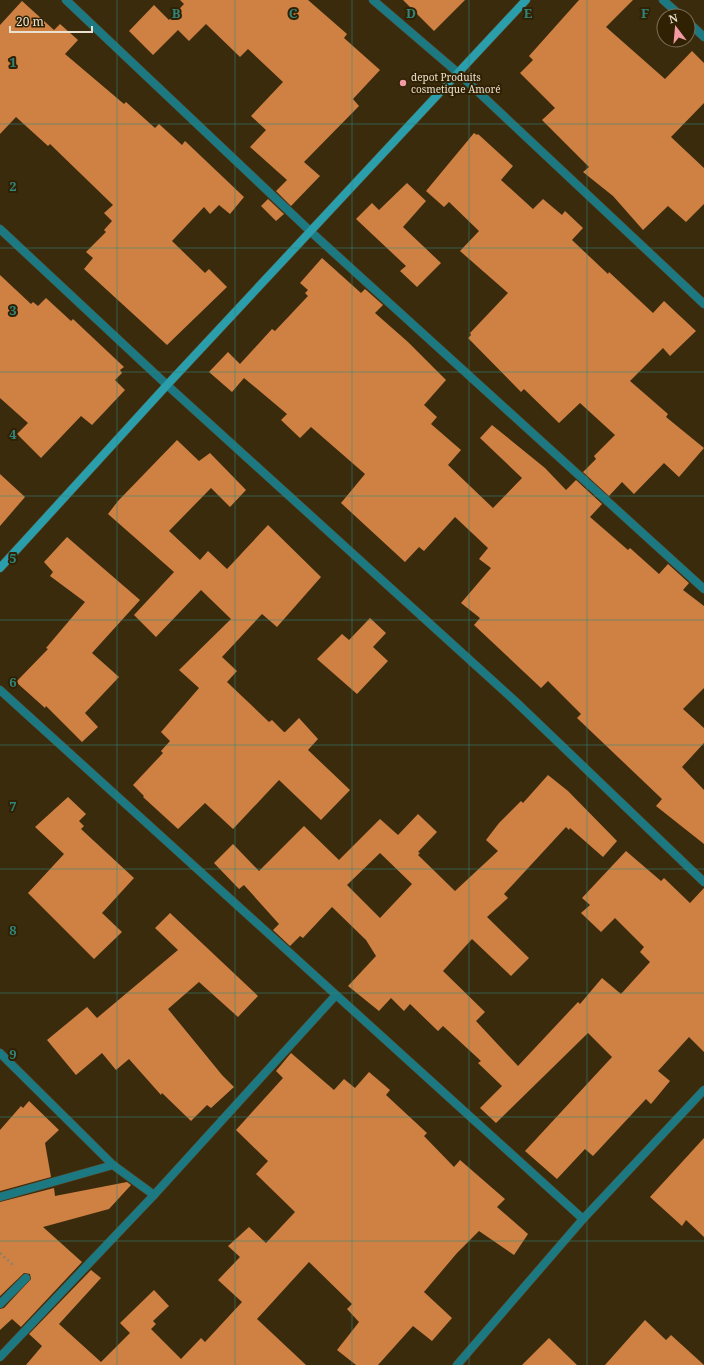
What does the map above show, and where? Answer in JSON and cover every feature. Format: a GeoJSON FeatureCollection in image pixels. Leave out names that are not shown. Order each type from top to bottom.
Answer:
{"type":"FeatureCollection","features":[{"type":"Feature","properties":{"kind":"street"},"geometry":{"type":"LineString","coordinates":[[66,0],[310,231],[704,589]]}},
{"type":"Feature","properties":{"kind":"street"},"geometry":{"type":"LineString","coordinates":[[373,0],[457,72],[704,304]]}},
{"type":"Feature","properties":{"kind":"street"},"geometry":{"type":"LineString","coordinates":[[0,568],[167,385],[457,72],[526,0]]}},
{"type":"Feature","properties":{"kind":"street"},"geometry":{"type":"LineString","coordinates":[[663,0],[672,8]]}},
{"type":"Feature","properties":{"kind":"street"},"geometry":{"type":"LineString","coordinates":[[696,30],[704,37]]}},
{"type":"Feature","properties":{"kind":"street"},"geometry":{"type":"LineString","coordinates":[[0,230],[167,385],[515,701],[704,882]]}},
{"type":"Feature","properties":{"kind":"street"},"geometry":{"type":"LineString","coordinates":[[0,690],[583,1219]]}},
{"type":"Feature","properties":{"kind":"street"},"geometry":{"type":"LineString","coordinates":[[0,1357],[154,1195],[336,995]]}},
{"type":"Feature","properties":{"kind":"street"},"geometry":{"type":"LineString","coordinates":[[0,1052],[113,1164],[154,1195]]}},
{"type":"Feature","properties":{"kind":"street"},"geometry":{"type":"LineString","coordinates":[[457,1365],[583,1219],[704,1090]]}},
{"type":"Feature","properties":{"kind":"street"},"geometry":{"type":"LineString","coordinates":[[0,1197],[113,1164]]}},
{"type":"Feature","properties":{"kind":"street"},"geometry":{"type":"LineString","coordinates":[[0,1304],[26,1278]]}},
{"type":"Feature","properties":{"kind":"building"},"geometry":{"type":"Polygon","coordinates":[[[180,0],[308,0],[347,34],[344,38],[380,70],[353,99],[359,106],[304,162],[320,176],[291,206],[276,191],[287,180],[250,147],[266,130],[251,116],[283,82],[248,49],[240,57],[206,24],[189,41],[178,30],[153,55],[129,31],[154,5],[169,20],[184,4],[180,0]]]}},
{"type":"Feature","properties":{"kind":"building"},"geometry":{"type":"Polygon","coordinates":[[[403,0],[465,0],[434,31],[403,0]]]}},
{"type":"Feature","properties":{"kind":"building"},"geometry":{"type":"Polygon","coordinates":[[[579,0],[633,0],[606,27],[665,79],[692,51],[704,63],[704,103],[671,137],[704,168],[704,204],[686,222],[668,206],[643,230],[613,196],[583,172],[589,167],[542,120],[555,108],[520,73],[533,60],[529,56],[579,0]]]}},
{"type":"Feature","properties":{"kind":"building"},"geometry":{"type":"Polygon","coordinates":[[[22,1],[54,30],[60,24],[78,40],[65,54],[124,104],[126,102],[155,128],[159,124],[182,145],[185,141],[244,197],[230,214],[219,205],[210,214],[204,207],[172,241],[205,273],[209,269],[227,287],[167,345],[84,269],[93,258],[86,252],[106,232],[104,230],[112,221],[104,213],[113,205],[50,144],[48,146],[16,117],[0,134],[0,25],[22,1]]]}},
{"type":"Feature","properties":{"kind":"building"},"geometry":{"type":"Polygon","coordinates":[[[474,133],[477,135],[478,134],[513,166],[501,180],[533,209],[543,199],[562,215],[565,211],[583,228],[572,240],[608,274],[609,272],[653,313],[664,301],[696,331],[670,356],[663,348],[630,381],[668,414],[666,417],[704,448],[679,477],[664,463],[634,494],[622,482],[609,496],[583,472],[596,459],[594,456],[615,435],[580,403],[559,423],[524,389],[521,392],[468,338],[471,335],[470,333],[508,293],[460,251],[479,231],[449,202],[444,207],[426,191],[474,133]]]}},
{"type":"Feature","properties":{"kind":"building"},"geometry":{"type":"Polygon","coordinates":[[[407,183],[426,201],[403,227],[441,263],[417,287],[400,271],[406,266],[356,219],[372,203],[379,210],[407,183]]]}},
{"type":"Feature","properties":{"kind":"building"},"geometry":{"type":"Polygon","coordinates":[[[268,199],[284,214],[276,221],[261,206],[268,199]]]}},
{"type":"Feature","properties":{"kind":"building"},"geometry":{"type":"Polygon","coordinates":[[[322,258],[361,293],[365,289],[383,305],[375,313],[408,342],[446,380],[424,405],[437,417],[431,424],[461,450],[448,465],[493,508],[522,478],[480,438],[492,425],[545,468],[566,490],[576,480],[602,504],[590,517],[628,550],[630,548],[659,574],[668,564],[689,583],[683,590],[704,606],[704,688],[683,709],[704,728],[704,743],[682,767],[704,790],[704,844],[656,806],[662,799],[577,718],[581,714],[548,681],[541,688],[474,625],[480,618],[461,603],[491,568],[479,559],[488,548],[455,517],[424,551],[419,547],[405,562],[341,503],[365,474],[311,427],[300,438],[281,420],[287,414],[244,378],[232,392],[209,372],[228,352],[240,364],[272,329],[275,331],[308,296],[305,293],[308,290],[300,283],[322,258]]]}},
{"type":"Feature","properties":{"kind":"building"},"geometry":{"type":"Polygon","coordinates":[[[0,275],[31,304],[33,302],[38,306],[46,298],[71,321],[73,319],[124,367],[120,370],[122,373],[115,380],[125,390],[92,425],[81,416],[41,458],[17,434],[28,423],[0,398],[0,275]]]}},
{"type":"Feature","properties":{"kind":"building"},"geometry":{"type":"Polygon","coordinates":[[[177,440],[199,461],[210,453],[246,490],[230,507],[211,488],[169,531],[200,560],[208,551],[227,569],[268,525],[321,577],[277,627],[262,614],[222,657],[237,671],[227,682],[269,722],[272,720],[284,732],[299,718],[318,739],[308,750],[350,790],[321,820],[279,780],[233,829],[205,803],[178,829],[143,797],[144,796],[133,785],[163,753],[161,751],[170,741],[161,732],[199,688],[179,670],[231,619],[201,590],[156,637],[134,615],[174,572],[108,514],[118,501],[177,440]]]}},
{"type":"Feature","properties":{"kind":"building"},"geometry":{"type":"Polygon","coordinates":[[[0,474],[25,497],[0,526],[0,474]]]}},
{"type":"Feature","properties":{"kind":"building"},"geometry":{"type":"Polygon","coordinates":[[[67,537],[140,600],[92,653],[119,677],[85,713],[98,727],[82,742],[46,706],[45,708],[16,682],[48,649],[46,648],[85,602],[50,576],[53,572],[44,562],[67,537]]]}},
{"type":"Feature","properties":{"kind":"building"},"geometry":{"type":"Polygon","coordinates":[[[370,618],[386,633],[373,647],[388,661],[357,694],[317,659],[342,634],[349,640],[370,618]]]}},
{"type":"Feature","properties":{"kind":"building"},"geometry":{"type":"Polygon","coordinates":[[[548,775],[568,791],[617,841],[603,857],[570,828],[569,830],[566,827],[504,894],[508,898],[487,917],[529,958],[511,976],[472,939],[443,971],[485,1012],[476,1021],[518,1066],[578,1002],[580,1004],[602,978],[621,994],[650,962],[640,952],[644,947],[615,918],[601,932],[581,913],[590,905],[582,898],[626,851],[661,881],[664,878],[690,903],[704,888],[704,1052],[689,1037],[658,1071],[670,1081],[651,1104],[646,1099],[593,1156],[585,1149],[557,1179],[525,1151],[612,1057],[588,1033],[496,1123],[480,1108],[502,1086],[478,1063],[481,1061],[443,1026],[438,1031],[410,1004],[404,1011],[391,998],[379,1011],[348,986],[376,956],[366,940],[332,907],[303,938],[300,936],[290,946],[273,930],[279,924],[244,885],[239,889],[214,863],[233,844],[259,871],[304,826],[339,860],[380,819],[398,835],[418,814],[437,832],[418,852],[420,853],[418,855],[455,891],[498,851],[486,840],[499,823],[521,801],[523,803],[548,775]],[[380,853],[347,885],[380,918],[412,884],[380,853]]]}},
{"type":"Feature","properties":{"kind":"building"},"geometry":{"type":"Polygon","coordinates":[[[68,797],[86,814],[79,821],[84,826],[81,829],[134,878],[102,913],[122,932],[94,959],[28,893],[64,854],[35,827],[68,797]]]}},
{"type":"Feature","properties":{"kind":"building"},"geometry":{"type":"Polygon","coordinates":[[[170,913],[258,996],[238,1017],[199,982],[168,1009],[222,1075],[234,1087],[211,1108],[207,1105],[191,1121],[162,1093],[161,1095],[129,1059],[116,1070],[102,1053],[76,1075],[47,1040],[87,1007],[97,1018],[178,950],[155,928],[170,913]]]}},
{"type":"Feature","properties":{"kind":"building"},"geometry":{"type":"Polygon","coordinates":[[[291,1053],[334,1090],[344,1079],[355,1088],[369,1072],[390,1090],[386,1095],[427,1133],[424,1136],[454,1167],[460,1160],[505,1199],[497,1207],[528,1234],[514,1255],[479,1231],[457,1253],[424,1292],[452,1318],[432,1341],[413,1326],[378,1365],[356,1365],[337,1350],[359,1322],[347,1309],[352,1304],[309,1262],[257,1319],[306,1365],[26,1365],[42,1346],[29,1334],[91,1270],[101,1278],[59,1324],[101,1362],[130,1333],[120,1323],[154,1290],[169,1306],[153,1321],[156,1324],[151,1329],[181,1359],[201,1338],[205,1342],[242,1302],[218,1280],[240,1257],[228,1246],[249,1227],[266,1243],[295,1212],[256,1174],[268,1161],[236,1130],[283,1078],[276,1071],[291,1053]]]}},
{"type":"Feature","properties":{"kind":"building"},"geometry":{"type":"Polygon","coordinates":[[[29,1101],[59,1130],[45,1143],[51,1177],[0,1191],[0,1130],[21,1106],[23,1108],[29,1101]]]}},
{"type":"Feature","properties":{"kind":"building"},"geometry":{"type":"Polygon","coordinates":[[[704,1138],[704,1237],[686,1220],[682,1226],[650,1197],[704,1138]]]}},
{"type":"Feature","properties":{"kind":"building"},"geometry":{"type":"Polygon","coordinates":[[[127,1182],[131,1185],[109,1209],[43,1227],[82,1262],[21,1327],[12,1319],[0,1330],[0,1309],[4,1308],[31,1279],[30,1274],[24,1273],[0,1296],[0,1202],[54,1188],[55,1196],[127,1182]]]}},
{"type":"Feature","properties":{"kind":"building"},"geometry":{"type":"Polygon","coordinates":[[[645,1320],[666,1340],[671,1335],[704,1365],[605,1365],[645,1320]]]}},
{"type":"Feature","properties":{"kind":"building"},"geometry":{"type":"Polygon","coordinates":[[[549,1338],[577,1365],[522,1365],[549,1338]]]}},
{"type":"Feature","properties":{"kind":"place","name":"depot Produits cosmetique Amoré"},"geometry":{"type":"Point","coordinates":[403,83]}}]}
